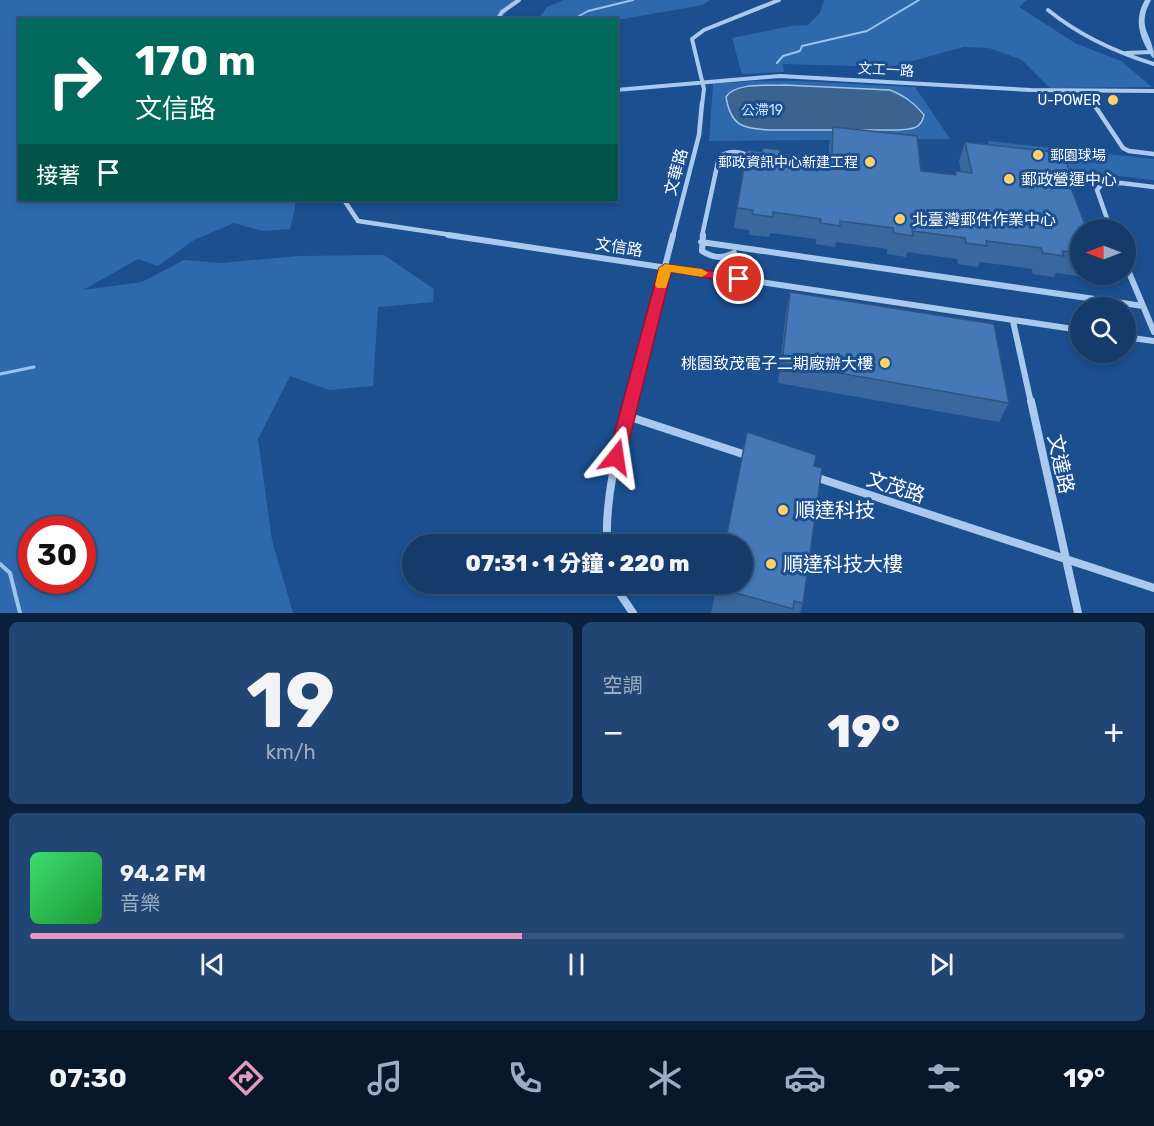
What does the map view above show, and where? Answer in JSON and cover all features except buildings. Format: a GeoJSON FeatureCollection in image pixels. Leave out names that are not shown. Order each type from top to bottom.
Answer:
{"type":"FeatureCollection","features":[{"type":"Feature","properties":{"kind":"street"},"geometry":{"type":"LineString","coordinates":[[498,18],[502,12],[519,0]]}},
{"type":"Feature","properties":{"kind":"street"},"geometry":{"type":"LineString","coordinates":[[703,82],[693,48],[692,39],[696,34],[779,0]]}},
{"type":"Feature","properties":{"kind":"street"},"geometry":{"type":"LineString","coordinates":[[1119,52],[1153,54],[1140,24],[1141,13],[1148,0]]}},
{"type":"Feature","properties":{"kind":"street"},"geometry":{"type":"LineString","coordinates":[[1048,9],[1081,35],[1154,64]]}},
{"type":"Feature","properties":{"kind":"street","name":"文工一路"},"geometry":{"type":"LineString","coordinates":[[618,90],[780,76],[1031,90],[1154,91]]}},
{"type":"Feature","properties":{"kind":"street","name":"文華路"},"geometry":{"type":"LineString","coordinates":[[607,534],[606,513],[609,494],[627,416],[699,135],[703,82]]}},
{"type":"Feature","properties":{"kind":"street"},"geometry":{"type":"LineString","coordinates":[[1085,91],[1123,148],[1129,151],[1154,154]]}},
{"type":"Feature","properties":{"kind":"street"},"geometry":{"type":"LineString","coordinates":[[734,253],[721,258],[708,255],[700,247],[719,156],[727,152],[738,151],[754,159]]}},
{"type":"Feature","properties":{"kind":"street"},"geometry":{"type":"LineString","coordinates":[[1107,219],[1098,198],[1097,190],[1101,185],[1110,182],[1154,187]]}},
{"type":"Feature","properties":{"kind":"street","name":"文信路"},"geometry":{"type":"LineString","coordinates":[[345,201],[358,221],[1070,329]]}},
{"type":"Feature","properties":{"kind":"street"},"geometry":{"type":"LineString","coordinates":[[701,242],[1143,306]]}},
{"type":"Feature","properties":{"kind":"street"},"geometry":{"type":"LineString","coordinates":[[1134,285],[1154,332]]}},
{"type":"Feature","properties":{"kind":"street","name":"文達路"},"geometry":{"type":"LineString","coordinates":[[1013,321],[1078,613]]}},
{"type":"Feature","properties":{"kind":"street"},"geometry":{"type":"LineString","coordinates":[[1136,338],[1154,341]]}},
{"type":"Feature","properties":{"kind":"street"},"geometry":{"type":"LineString","coordinates":[[627,416],[755,458]]}},
{"type":"Feature","properties":{"kind":"street","name":"文茂路"},"geometry":{"type":"LineString","coordinates":[[806,474],[1154,588]]}},
{"type":"Feature","properties":{"kind":"street"},"geometry":{"type":"LineString","coordinates":[[620,594],[633,613]]}},
{"type":"Feature","properties":{"kind":"green space"},"geometry":{"type":"Polygon","coordinates":[[[0,0],[517,0],[502,18],[18,18],[18,201],[295,201],[290,229],[262,231],[234,223],[194,240],[158,266],[138,259],[83,290],[142,282],[184,260],[221,263],[298,256],[384,255],[434,289],[433,302],[378,307],[373,386],[329,390],[290,376],[258,439],[272,540],[293,613],[0,613],[0,0]]]}},
{"type":"Feature","properties":{"kind":"green space"},"geometry":{"type":"Polygon","coordinates":[[[564,0],[710,0],[703,5],[618,20],[618,18],[539,18],[547,7],[564,0]]]}},
{"type":"Feature","properties":{"kind":"green space"},"geometry":{"type":"Polygon","coordinates":[[[824,0],[1027,0],[1019,7],[1075,43],[1121,61],[1152,87],[1050,88],[1022,60],[989,48],[964,47],[890,67],[783,64],[784,72],[742,74],[732,38],[791,26],[808,25],[820,13],[824,0]]]}},
{"type":"Feature","properties":{"kind":"green space","name":"公滯19"},"geometry":{"type":"Polygon","coordinates":[[[755,81],[915,87],[950,139],[709,141],[713,84],[755,81]]]}},
{"type":"Feature","properties":{"kind":"green space"},"geometry":{"type":"Polygon","coordinates":[[[988,141],[1154,159],[1154,180],[994,162],[988,141]]]}},
{"type":"Feature","properties":{"kind":"shaded area","name":"公滯19"},"geometry":{"type":"Polygon","coordinates":[[[784,85],[890,90],[917,107],[924,115],[923,120],[918,126],[904,130],[769,130],[739,124],[731,114],[726,97],[730,92],[744,87],[784,85]]]}},
{"type":"Feature","properties":{"kind":"waterway"},"geometry":{"type":"LineString","coordinates":[[576,18],[588,11],[633,0]]}},
{"type":"Feature","properties":{"kind":"waterway"},"geometry":{"type":"LineString","coordinates":[[777,63],[783,56],[800,51],[802,46],[867,31],[919,0]]}},
{"type":"Feature","properties":{"kind":"waterway"},"geometry":{"type":"LineString","coordinates":[[0,374],[34,367]]}},
{"type":"Feature","properties":{"kind":"waterway"},"geometry":{"type":"LineString","coordinates":[[0,564],[10,573],[20,613]]}},
{"type":"Feature","properties":{"kind":"slow traffic"},"geometry":{"type":"LineString","coordinates":[[662,285],[665,268],[702,273]]}},
{"type":"Feature","properties":{"kind":"place","name":"U-POWER"},"geometry":{"type":"Point","coordinates":[1113,100]}},
{"type":"Feature","properties":{"kind":"place","name":"郵園球場"},"geometry":{"type":"Point","coordinates":[1038,155]}},
{"type":"Feature","properties":{"kind":"place","name":"郵政資訊中心新建工程"},"geometry":{"type":"Point","coordinates":[870,162]}},
{"type":"Feature","properties":{"kind":"place","name":"郵政營運中心"},"geometry":{"type":"Point","coordinates":[1009,179]}},
{"type":"Feature","properties":{"kind":"place","name":"北臺灣郵件作業中心"},"geometry":{"type":"Point","coordinates":[900,219]}},
{"type":"Feature","properties":{"kind":"place","name":"桃園致茂電子二期廠辦大樓"},"geometry":{"type":"Point","coordinates":[885,363]}},
{"type":"Feature","properties":{"kind":"place","name":"順達科技"},"geometry":{"type":"Point","coordinates":[783,510]}},
{"type":"Feature","properties":{"kind":"place","name":"順達科技大樓"},"geometry":{"type":"Point","coordinates":[771,564]}},
{"type":"Feature","properties":{"kind":"route"},"geometry":{"type":"LineString","coordinates":[[616,457],[665,268],[739,279]]}}]}
